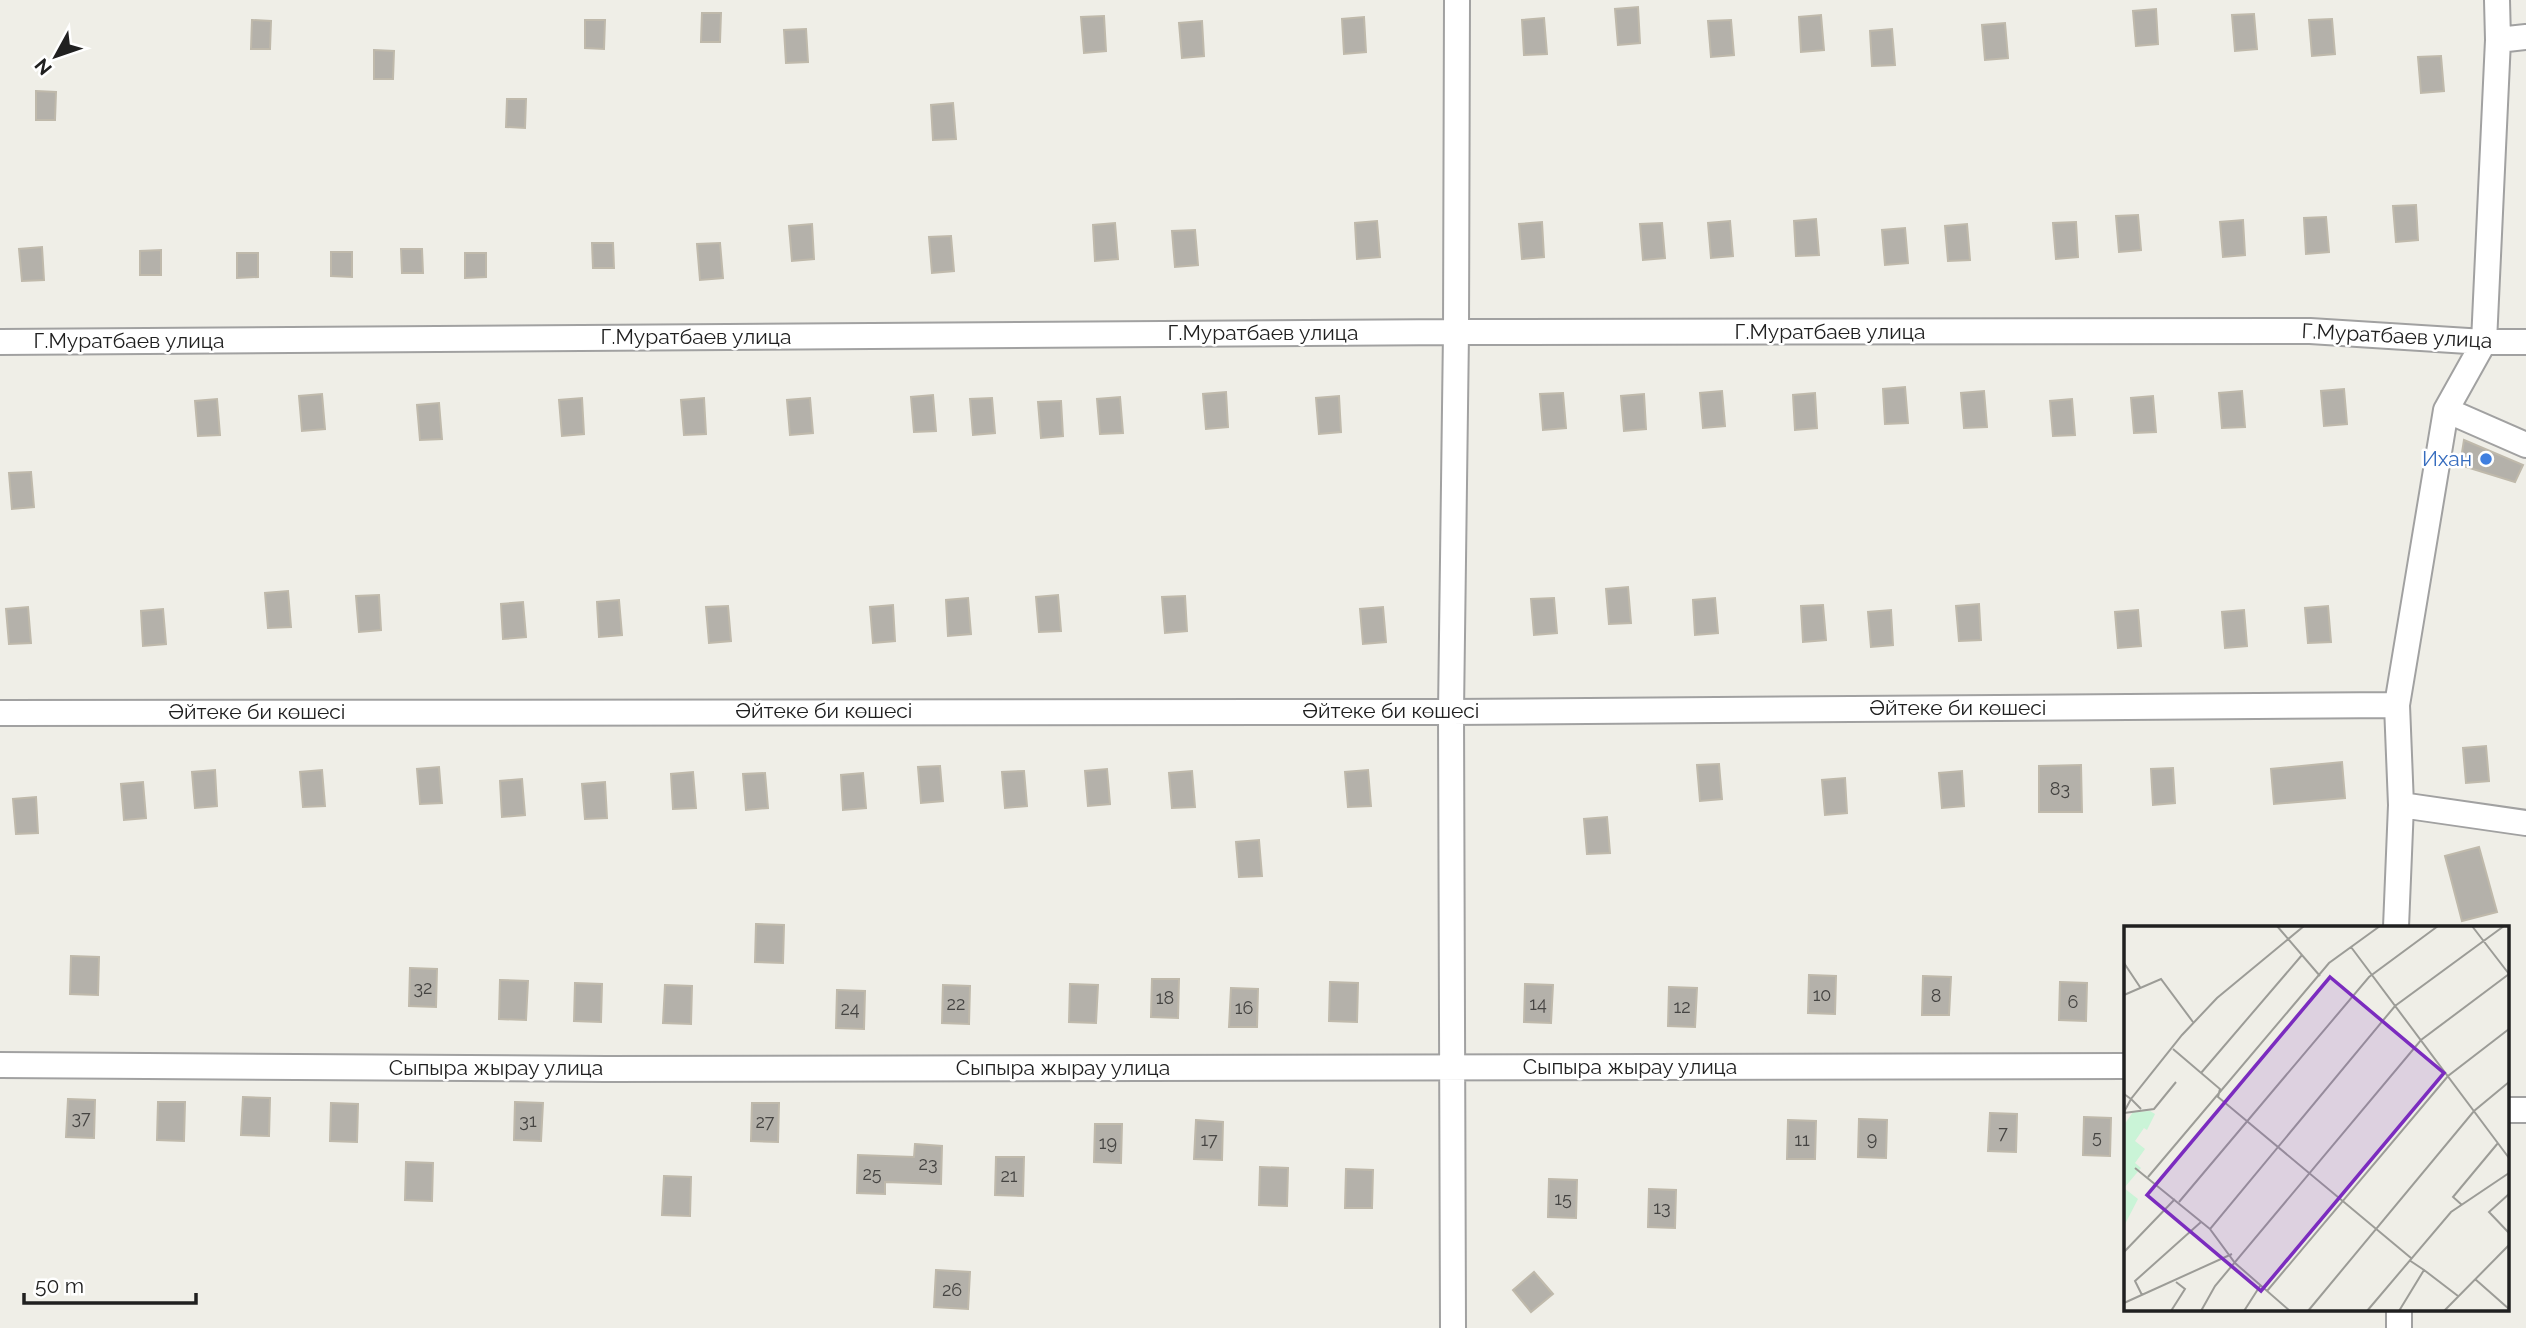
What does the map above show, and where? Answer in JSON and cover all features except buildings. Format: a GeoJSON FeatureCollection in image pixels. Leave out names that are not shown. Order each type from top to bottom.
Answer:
{"type":"FeatureCollection","features":[{"type":"Feature","properties":{"kind":"street"},"geometry":{"type":"LineString","coordinates":[[1453,1328],[1451,712],[1457,0]]}},
{"type":"Feature","properties":{"kind":"street"},"geometry":{"type":"LineString","coordinates":[[2396,926],[2401,805],[2397,705],[2446,410],[2484,342],[2498,40],[2497,0]]}},
{"type":"Feature","properties":{"kind":"street"},"geometry":{"type":"LineString","coordinates":[[2498,40],[2526,37]]}},
{"type":"Feature","properties":{"kind":"street","name":"Г.Муратбаев улица"},"geometry":{"type":"LineString","coordinates":[[0,342],[1456,332],[2310,331],[2484,342],[2526,342]]}},
{"type":"Feature","properties":{"kind":"street"},"geometry":{"type":"LineString","coordinates":[[2446,410],[2526,445]]}},
{"type":"Feature","properties":{"kind":"street","name":"Әйтеке би көшесі"},"geometry":{"type":"LineString","coordinates":[[0,713],[1451,712],[2397,705]]}},
{"type":"Feature","properties":{"kind":"street"},"geometry":{"type":"LineString","coordinates":[[2401,805],[2526,822]]}},
{"type":"Feature","properties":{"kind":"street","name":"Сыпыра жырау улица"},"geometry":{"type":"LineString","coordinates":[[0,1065],[592,1069],[2124,1066]]}},
{"type":"Feature","properties":{"kind":"street"},"geometry":{"type":"LineString","coordinates":[[2508,1110],[2526,1110]]}},
{"type":"Feature","properties":{"kind":"street"},"geometry":{"type":"LineString","coordinates":[[2399,1310],[2399,1328]]}},
{"type":"Feature","properties":{"kind":"place","name":"Ихан"},"geometry":{"type":"Point","coordinates":[2486,459]}}]}
